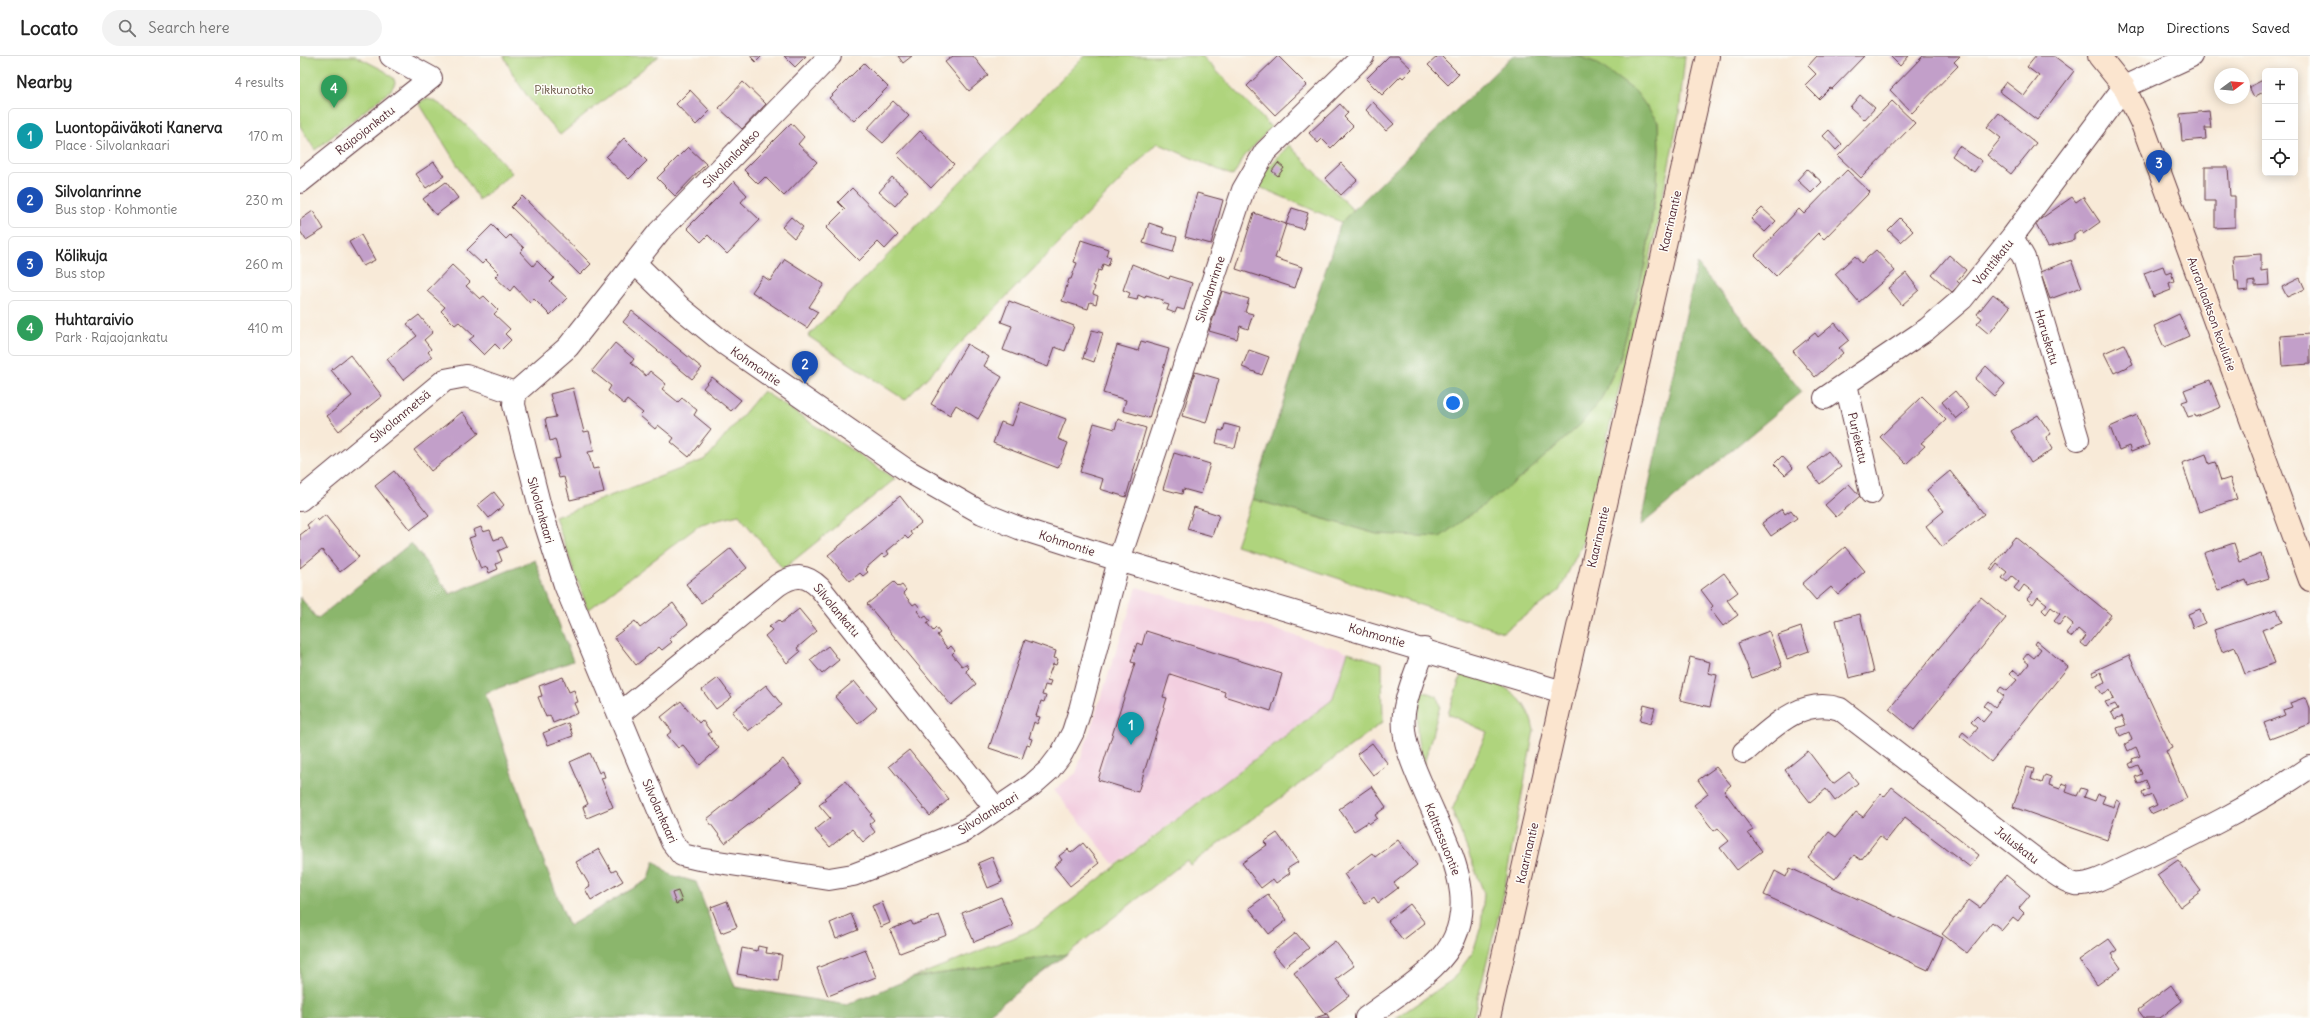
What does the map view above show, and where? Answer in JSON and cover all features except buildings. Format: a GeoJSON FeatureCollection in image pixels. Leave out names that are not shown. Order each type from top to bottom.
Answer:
{"type":"FeatureCollection","features":[{"type":"Feature","properties":{"kind":"main road","name":"Kaarinantie"},"geometry":{"type":"LineString","coordinates":[[1489,1018],[1708,56]]}},
{"type":"Feature","properties":{"kind":"main road","name":"Auranlaakson koulutie"},"geometry":{"type":"LineString","coordinates":[[2099,56],[2124,87],[2142,124],[2310,580]]}},
{"type":"Feature","properties":{"kind":"street","name":"Rajaojankatu"},"geometry":{"type":"LineString","coordinates":[[300,182],[431,78],[391,56]]}},
{"type":"Feature","properties":{"kind":"street","name":"Silvolanlaakso"},"geometry":{"type":"LineString","coordinates":[[636,264],[659,232],[830,56]]}},
{"type":"Feature","properties":{"kind":"street","name":"Silvolanrinne"},"geometry":{"type":"LineString","coordinates":[[1119,560],[1243,190],[1265,152],[1363,56]]}},
{"type":"Feature","properties":{"kind":"street"},"geometry":{"type":"LineString","coordinates":[[2124,87],[2190,56]]}},
{"type":"Feature","properties":{"kind":"street","name":"Vanttikatu"},"geometry":{"type":"LineString","coordinates":[[1825,398],[1944,316],[1978,282],[2124,87]]}},
{"type":"Feature","properties":{"kind":"street","name":"Haruskatu"},"geometry":{"type":"LineString","coordinates":[[2012,238],[2024,258],[2078,439]]}},
{"type":"Feature","properties":{"kind":"street"},"geometry":{"type":"LineString","coordinates":[[515,393],[568,347],[636,264]]}},
{"type":"Feature","properties":{"kind":"street","name":"Kohmontie"},"geometry":{"type":"LineString","coordinates":[[636,264],[682,309],[719,340],[908,471],[982,513],[1019,528],[1119,560],[1424,649],[1563,692]]}},
{"type":"Feature","properties":{"kind":"street","name":"Silvolanmetsä"},"geometry":{"type":"LineString","coordinates":[[300,500],[445,380],[466,376],[515,393]]}},
{"type":"Feature","properties":{"kind":"street","name":"Purjekatu"},"geometry":{"type":"LineString","coordinates":[[1846,384],[1871,493]]}},
{"type":"Feature","properties":{"kind":"street","name":"Silvolankaari"},"geometry":{"type":"LineString","coordinates":[[515,393],[514,405],[517,421],[551,546],[579,621],[620,714],[672,842],[682,855],[813,877],[840,879],[964,831],[996,810],[1032,785],[1049,770],[1062,753],[1073,732],[1119,560]]}},
{"type":"Feature","properties":{"kind":"street","name":"Silvolankatu"},"geometry":{"type":"LineString","coordinates":[[620,714],[778,585],[788,579],[800,576],[812,580],[820,588],[996,810]]}},
{"type":"Feature","properties":{"kind":"street","name":"Kalttassuontie"},"geometry":{"type":"LineString","coordinates":[[1366,1018],[1434,966],[1446,951],[1460,921],[1462,891],[1458,870],[1414,768],[1404,731],[1404,713],[1408,695],[1424,649]]}},
{"type":"Feature","properties":{"kind":"street","name":"Jaluskatu"},"geometry":{"type":"LineString","coordinates":[[1744,752],[1788,716],[1799,710],[1819,705],[1840,709],[2050,872],[2075,884],[2103,877],[2208,827],[2270,794],[2310,767]]}},
{"type":"Feature","properties":{"kind":"shaded area"},"geometry":{"type":"Polygon","coordinates":[[[1137,587],[1348,652],[1332,700],[1115,865],[1054,790],[1076,773],[1137,587]]]}},
{"type":"Feature","properties":{"kind":"green space"},"geometry":{"type":"Polygon","coordinates":[[[300,56],[356,56],[385,71],[394,79],[395,83],[391,90],[315,150],[300,126],[300,56]]]}},
{"type":"Feature","properties":{"kind":"green space","name":"Pikkunotko"},"geometry":{"type":"Polygon","coordinates":[[[504,56],[659,56],[560,135],[522,88],[504,56]]]}},
{"type":"Feature","properties":{"kind":"green space"},"geometry":{"type":"Polygon","coordinates":[[[1084,56],[1202,56],[1271,127],[1244,157],[1233,176],[1157,143],[905,400],[808,336],[1084,56]]]}},
{"type":"Feature","properties":{"kind":"green space"},"geometry":{"type":"Polygon","coordinates":[[[1512,56],[1578,56],[1597,63],[1636,92],[1658,122],[1659,150],[1657,183],[1645,264],[1620,359],[1601,399],[1580,425],[1522,477],[1440,537],[1377,534],[1252,499],[1341,222],[1512,56]]]}},
{"type":"Feature","properties":{"kind":"green space"},"geometry":{"type":"Polygon","coordinates":[[[1578,56],[1685,56],[1679,115],[1646,279],[1607,437],[1588,532],[1559,591],[1503,632],[1236,545],[1252,499],[1377,534],[1601,399],[1620,359],[1645,264],[1657,183],[1659,150],[1658,122],[1597,63],[1578,56]]]}},
{"type":"Feature","properties":{"kind":"green space"},"geometry":{"type":"Polygon","coordinates":[[[425,99],[433,101],[444,107],[457,117],[484,142],[512,173],[479,200],[419,103],[425,99]]]}},
{"type":"Feature","properties":{"kind":"green space"},"geometry":{"type":"Polygon","coordinates":[[[1289,145],[1353,210],[1341,222],[1257,186],[1265,171],[1289,145]]]}},
{"type":"Feature","properties":{"kind":"green space"},"geometry":{"type":"Polygon","coordinates":[[[1697,264],[1802,392],[1640,526],[1697,264]]]}},
{"type":"Feature","properties":{"kind":"green space"},"geometry":{"type":"Polygon","coordinates":[[[763,391],[895,479],[783,569],[739,515],[701,524],[588,610],[555,517],[706,459],[763,391]]]}},
{"type":"Feature","properties":{"kind":"green space"},"geometry":{"type":"Polygon","coordinates":[[[411,543],[450,594],[535,560],[573,661],[485,693],[539,849],[569,926],[649,879],[654,861],[671,875],[696,882],[735,987],[847,1005],[912,978],[1067,954],[983,1018],[300,1018],[300,597],[317,619],[411,543]]]}},
{"type":"Feature","properties":{"kind":"green space"},"geometry":{"type":"Polygon","coordinates":[[[1348,652],[1382,663],[1383,722],[1190,865],[1187,860],[1067,954],[912,978],[1034,929],[1332,700],[1348,652]]]}},
{"type":"Feature","properties":{"kind":"green space"},"geometry":{"type":"Polygon","coordinates":[[[1463,669],[1499,684],[1517,696],[1530,716],[1534,730],[1502,901],[1473,1018],[1396,1018],[1452,980],[1473,952],[1481,926],[1484,893],[1452,810],[1487,732],[1448,714],[1463,669]]]}},
{"type":"Feature","properties":{"kind":"green space"},"geometry":{"type":"Polygon","coordinates":[[[1422,691],[1437,696],[1440,706],[1424,764],[1417,736],[1418,710],[1422,691]]]}},
{"type":"Feature","properties":{"kind":"place","name":"Huhtaraivio"},"geometry":{"type":"Point","coordinates":[334,108]}},
{"type":"Feature","properties":{"kind":"place","name":"Kölikuja"},"geometry":{"type":"Point","coordinates":[2159,183]}},
{"type":"Feature","properties":{"kind":"place","name":"Silvolanrinne"},"geometry":{"type":"Point","coordinates":[805,384]}},
{"type":"Feature","properties":{"kind":"place","name":"Luontopäiväkoti Kanerva"},"geometry":{"type":"Point","coordinates":[1131,745]}}]}
